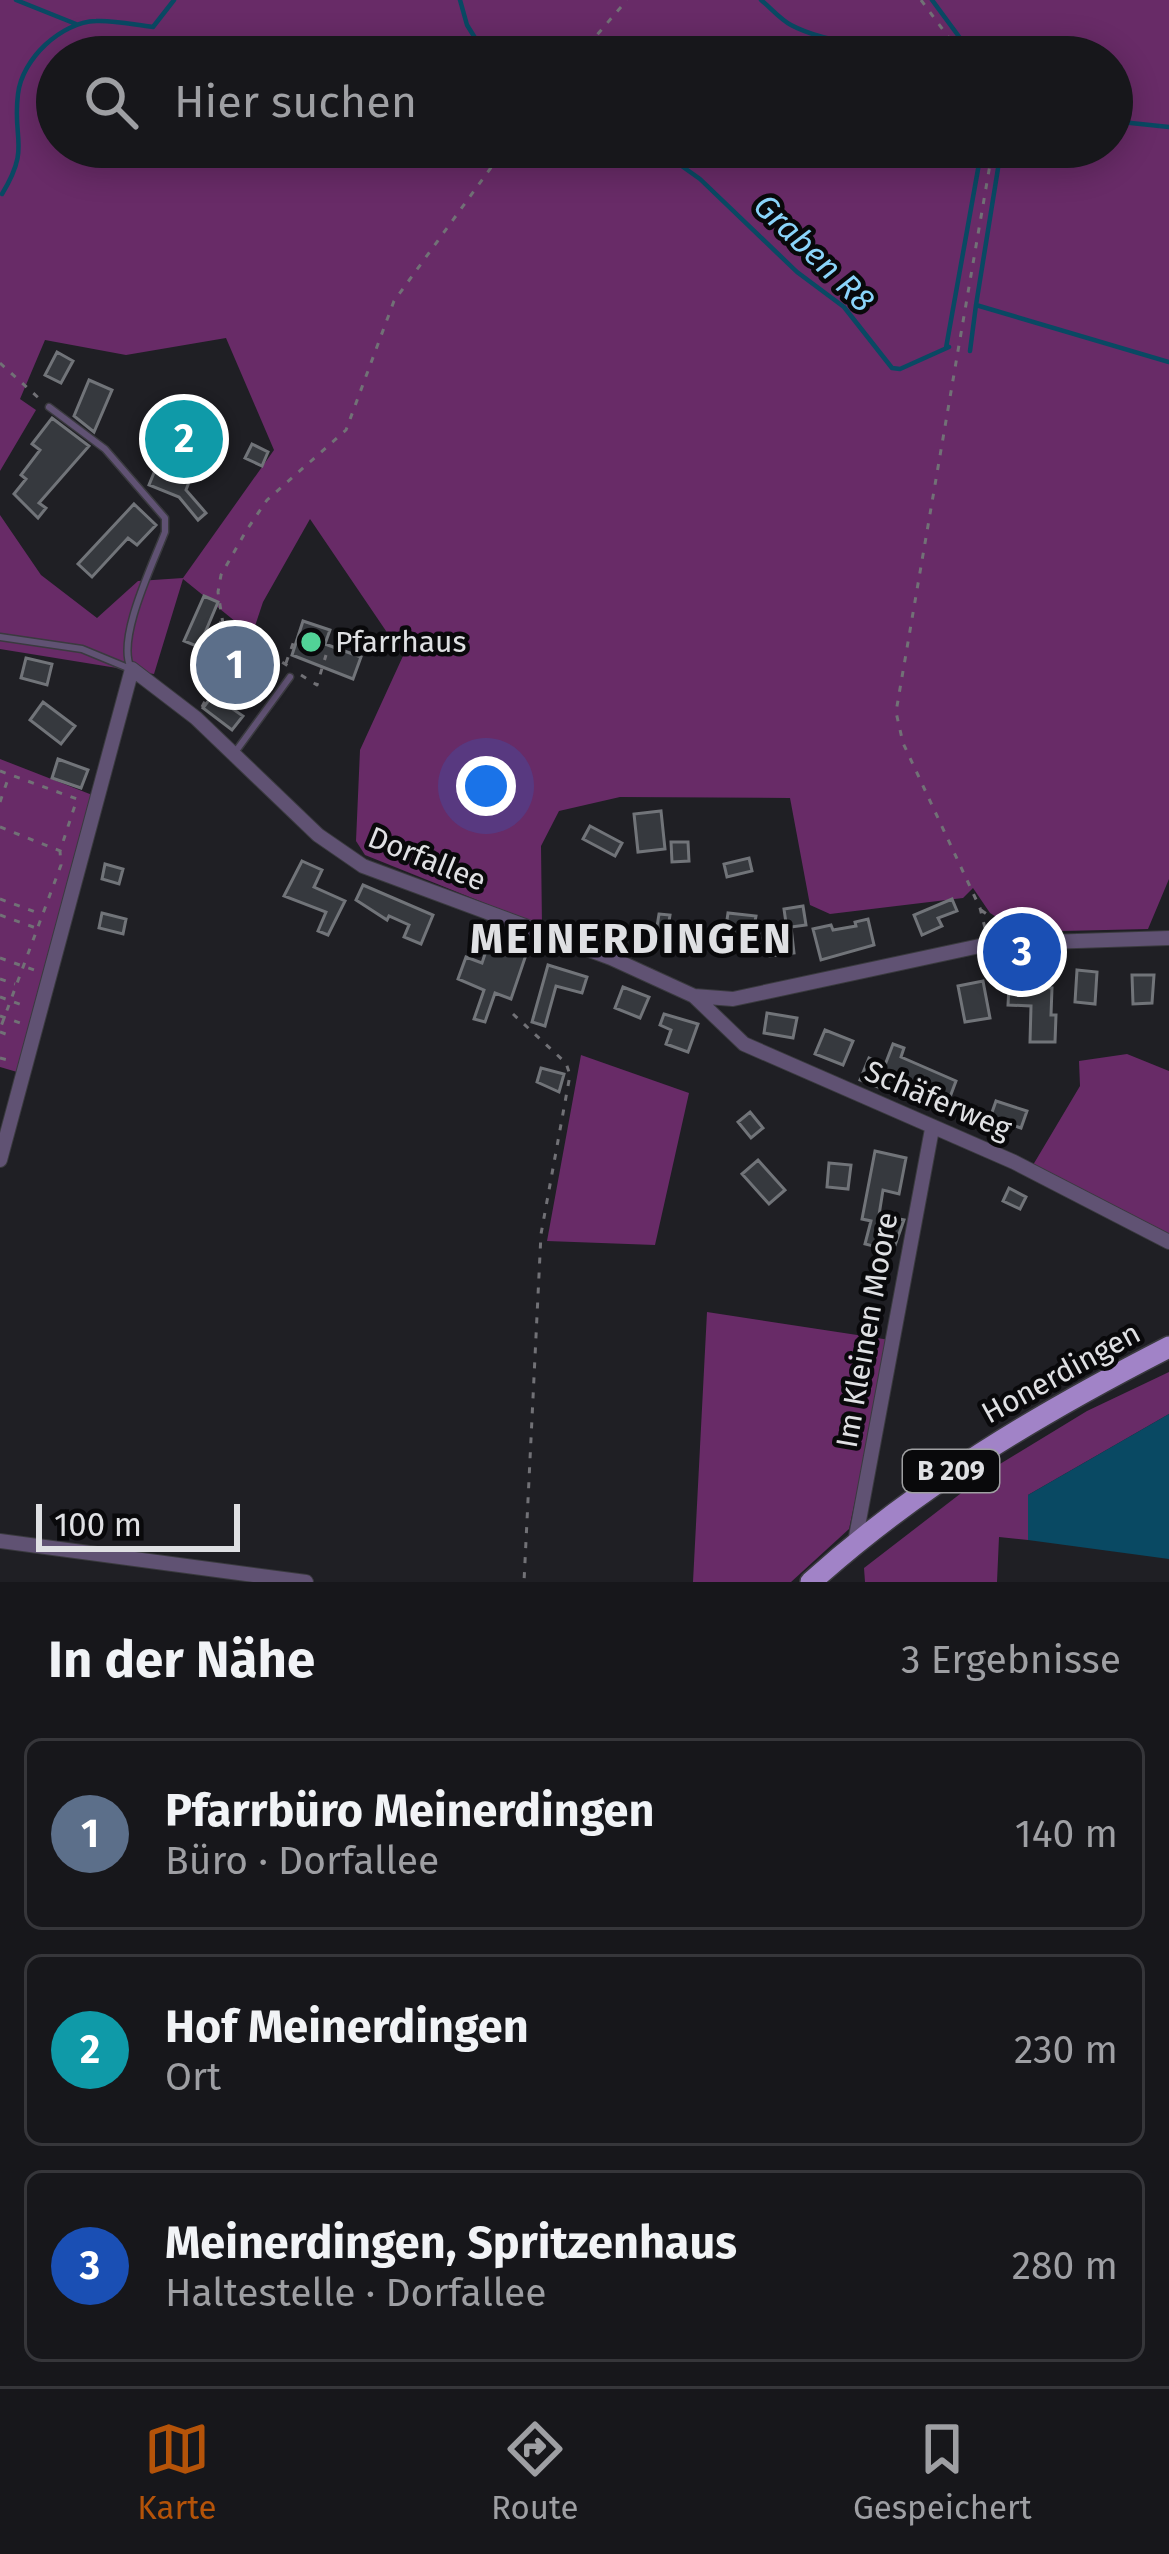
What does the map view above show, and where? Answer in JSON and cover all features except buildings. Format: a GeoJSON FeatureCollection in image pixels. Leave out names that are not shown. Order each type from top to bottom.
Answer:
{"type":"FeatureCollection","features":[{"type":"Feature","properties":{"kind":"main road","name":"Honerdingen"},"geometry":{"type":"LineString","coordinates":[[811,1582],[905,1503],[1013,1432],[1169,1347]]}},
{"type":"Feature","properties":{"kind":"street","name":"Dorfallee"},"geometry":{"type":"LineString","coordinates":[[132,669],[196,718],[318,836],[363,866],[611,958],[694,996],[733,999],[989,944],[1169,938]]}},
{"type":"Feature","properties":{"kind":"street"},"geometry":{"type":"LineString","coordinates":[[0,1160],[132,669]]}},
{"type":"Feature","properties":{"kind":"street","name":"Schäferweg"},"geometry":{"type":"LineString","coordinates":[[694,996],[744,1044],[1014,1162],[1169,1242]]}},
{"type":"Feature","properties":{"kind":"street"},"geometry":{"type":"LineString","coordinates":[[730,1030],[733,999]]}},
{"type":"Feature","properties":{"kind":"street","name":"Im Kleinen Moore"},"geometry":{"type":"LineString","coordinates":[[855,1542],[932,1129]]}},
{"type":"Feature","properties":{"kind":"street"},"geometry":{"type":"LineString","coordinates":[[0,1541],[306,1582]]}},
{"type":"Feature","properties":{"kind":"lane"},"geometry":{"type":"LineString","coordinates":[[49,407],[105,449],[165,518],[165,532],[128,632],[125,657],[132,669]]}},
{"type":"Feature","properties":{"kind":"lane"},"geometry":{"type":"LineString","coordinates":[[0,637],[82,649],[132,669]]}},
{"type":"Feature","properties":{"kind":"lane"},"geometry":{"type":"LineString","coordinates":[[234,754],[290,677]]}},
{"type":"Feature","properties":{"kind":"path"},"geometry":{"type":"LineString","coordinates":[[596,36],[628,0]]}},
{"type":"Feature","properties":{"kind":"path"},"geometry":{"type":"LineString","coordinates":[[921,0],[948,36]]}},
{"type":"Feature","properties":{"kind":"path"},"geometry":{"type":"LineString","coordinates":[[326,656],[317,685],[221,623],[221,575],[267,500],[346,430],[394,301],[491,168]]}},
{"type":"Feature","properties":{"kind":"path"},"geometry":{"type":"LineString","coordinates":[[989,168],[896,712],[903,743],[980,908],[989,944]]}},
{"type":"Feature","properties":{"kind":"path"},"geometry":{"type":"LineString","coordinates":[[0,363],[49,407]]}},
{"type":"Feature","properties":{"kind":"path"},"geometry":{"type":"LineString","coordinates":[[196,718],[239,634]]}},
{"type":"Feature","properties":{"kind":"path"},"geometry":{"type":"LineString","coordinates":[[285,664],[295,638]]}},
{"type":"Feature","properties":{"kind":"path"},"geometry":{"type":"LineString","coordinates":[[214,685],[265,711]]}},
{"type":"Feature","properties":{"kind":"path"},"geometry":{"type":"LineString","coordinates":[[0,771],[77,799],[60,851],[61,865],[2,1016],[0,1030],[14,1037]]}},
{"type":"Feature","properties":{"kind":"path"},"geometry":{"type":"LineString","coordinates":[[0,800],[10,775]]}},
{"type":"Feature","properties":{"kind":"path"},"geometry":{"type":"LineString","coordinates":[[0,827],[81,859]]}},
{"type":"Feature","properties":{"kind":"path"},"geometry":{"type":"LineString","coordinates":[[0,899],[43,914]]}},
{"type":"Feature","properties":{"kind":"path"},"geometry":{"type":"LineString","coordinates":[[980,908],[1024,942]]}},
{"type":"Feature","properties":{"kind":"path"},"geometry":{"type":"LineString","coordinates":[[0,916],[38,929]]}},
{"type":"Feature","properties":{"kind":"path"},"geometry":{"type":"LineString","coordinates":[[0,958],[50,976]]}},
{"type":"Feature","properties":{"kind":"path"},"geometry":{"type":"LineString","coordinates":[[0,979],[17,985]]}},
{"type":"Feature","properties":{"kind":"path"},"geometry":{"type":"LineString","coordinates":[[0,997],[25,1006]]}},
{"type":"Feature","properties":{"kind":"path"},"geometry":{"type":"LineString","coordinates":[[513,1014],[566,1063],[569,1075],[541,1234],[524,1582]]}},
{"type":"Feature","properties":{"kind":"path"},"geometry":{"type":"LineString","coordinates":[[2,1016],[20,1023]]}},
{"type":"Feature","properties":{"kind":"shaded area"},"geometry":{"type":"Polygon","coordinates":[[[0,0],[1169,0],[1169,879],[1148,929],[1020,932],[990,913],[973,888],[963,898],[830,914],[810,905],[790,798],[620,797],[559,811],[541,846],[542,926],[365,855],[356,841],[360,750],[403,656],[310,519],[263,602],[252,635],[183,579],[154,674],[0,649],[0,515],[41,575],[97,618],[138,581],[183,578],[274,450],[226,338],[126,355],[45,340],[20,399],[36,410],[0,471],[0,0]]]}},
{"type":"Feature","properties":{"kind":"shaded area"},"geometry":{"type":"Polygon","coordinates":[[[0,759],[100,798],[24,1074],[0,1067],[0,759]]]}},
{"type":"Feature","properties":{"kind":"shaded area"},"geometry":{"type":"Polygon","coordinates":[[[1127,1054],[1169,1071],[1169,1237],[1033,1165],[1080,1086],[1079,1061],[1127,1054]]]}},
{"type":"Feature","properties":{"kind":"shaded area"},"geometry":{"type":"Polygon","coordinates":[[[581,1055],[689,1093],[655,1245],[547,1241],[581,1055]]]}},
{"type":"Feature","properties":{"kind":"shaded area"},"geometry":{"type":"Polygon","coordinates":[[[707,1312],[890,1340],[849,1529],[791,1582],[693,1582],[707,1312]]]}},
{"type":"Feature","properties":{"kind":"shaded area"},"geometry":{"type":"Polygon","coordinates":[[[1169,1372],[1169,1414],[1028,1495],[1028,1540],[999,1537],[997,1582],[865,1582],[864,1568],[995,1467],[1087,1411],[1169,1372]]]}},
{"type":"Feature","properties":{"kind":"water"},"geometry":{"type":"Polygon","coordinates":[[[1169,1414],[1169,1559],[1028,1540],[1028,1495],[1169,1414]]]}},
{"type":"Feature","properties":{"kind":"waterway"},"geometry":{"type":"LineString","coordinates":[[16,0],[76,24]]}},
{"type":"Feature","properties":{"kind":"waterway"},"geometry":{"type":"LineString","coordinates":[[56,36],[96,21],[153,27],[174,0]]}},
{"type":"Feature","properties":{"kind":"waterway","name":"Graben R8"},"geometry":{"type":"LineString","coordinates":[[460,0],[474,36]]}},
{"type":"Feature","properties":{"kind":"waterway"},"geometry":{"type":"LineString","coordinates":[[761,0],[791,25],[819,36]]}},
{"type":"Feature","properties":{"kind":"waterway"},"geometry":{"type":"LineString","coordinates":[[932,0],[959,36]]}},
{"type":"Feature","properties":{"kind":"waterway"},"geometry":{"type":"LineString","coordinates":[[2,194],[18,154],[21,81],[36,55]]}},
{"type":"Feature","properties":{"kind":"waterway"},"geometry":{"type":"LineString","coordinates":[[1133,123],[1169,127]]}},
{"type":"Feature","properties":{"kind":"waterway","name":"Graben R8"},"geometry":{"type":"LineString","coordinates":[[685,168],[797,272],[844,307],[892,368],[900,369],[949,347]]}},
{"type":"Feature","properties":{"kind":"waterway"},"geometry":{"type":"LineString","coordinates":[[946,348],[978,168]]}},
{"type":"Feature","properties":{"kind":"waterway"},"geometry":{"type":"LineString","coordinates":[[976,305],[998,168]]}},
{"type":"Feature","properties":{"kind":"waterway","name":"Graben R8"},"geometry":{"type":"LineString","coordinates":[[970,351],[976,305],[1169,362]]}},
{"type":"Feature","properties":{"kind":"place","name":"Hof Meinerdingen"},"geometry":{"type":"Point","coordinates":[184,439]}},
{"type":"Feature","properties":{"kind":"place","name":"Pfarrhaus"},"geometry":{"type":"Point","coordinates":[311,642]}},
{"type":"Feature","properties":{"kind":"place","name":"Pfarrbüro Meinerdingen"},"geometry":{"type":"Point","coordinates":[235,665]}},
{"type":"Feature","properties":{"kind":"place","name":"Meinerdingen, Spritzenhaus"},"geometry":{"type":"Point","coordinates":[1022,952]}},
{"type":"Feature","properties":{"kind":"district","name":"MEINERDINGEN"},"geometry":{"type":"Point","coordinates":[632,939]}}]}
